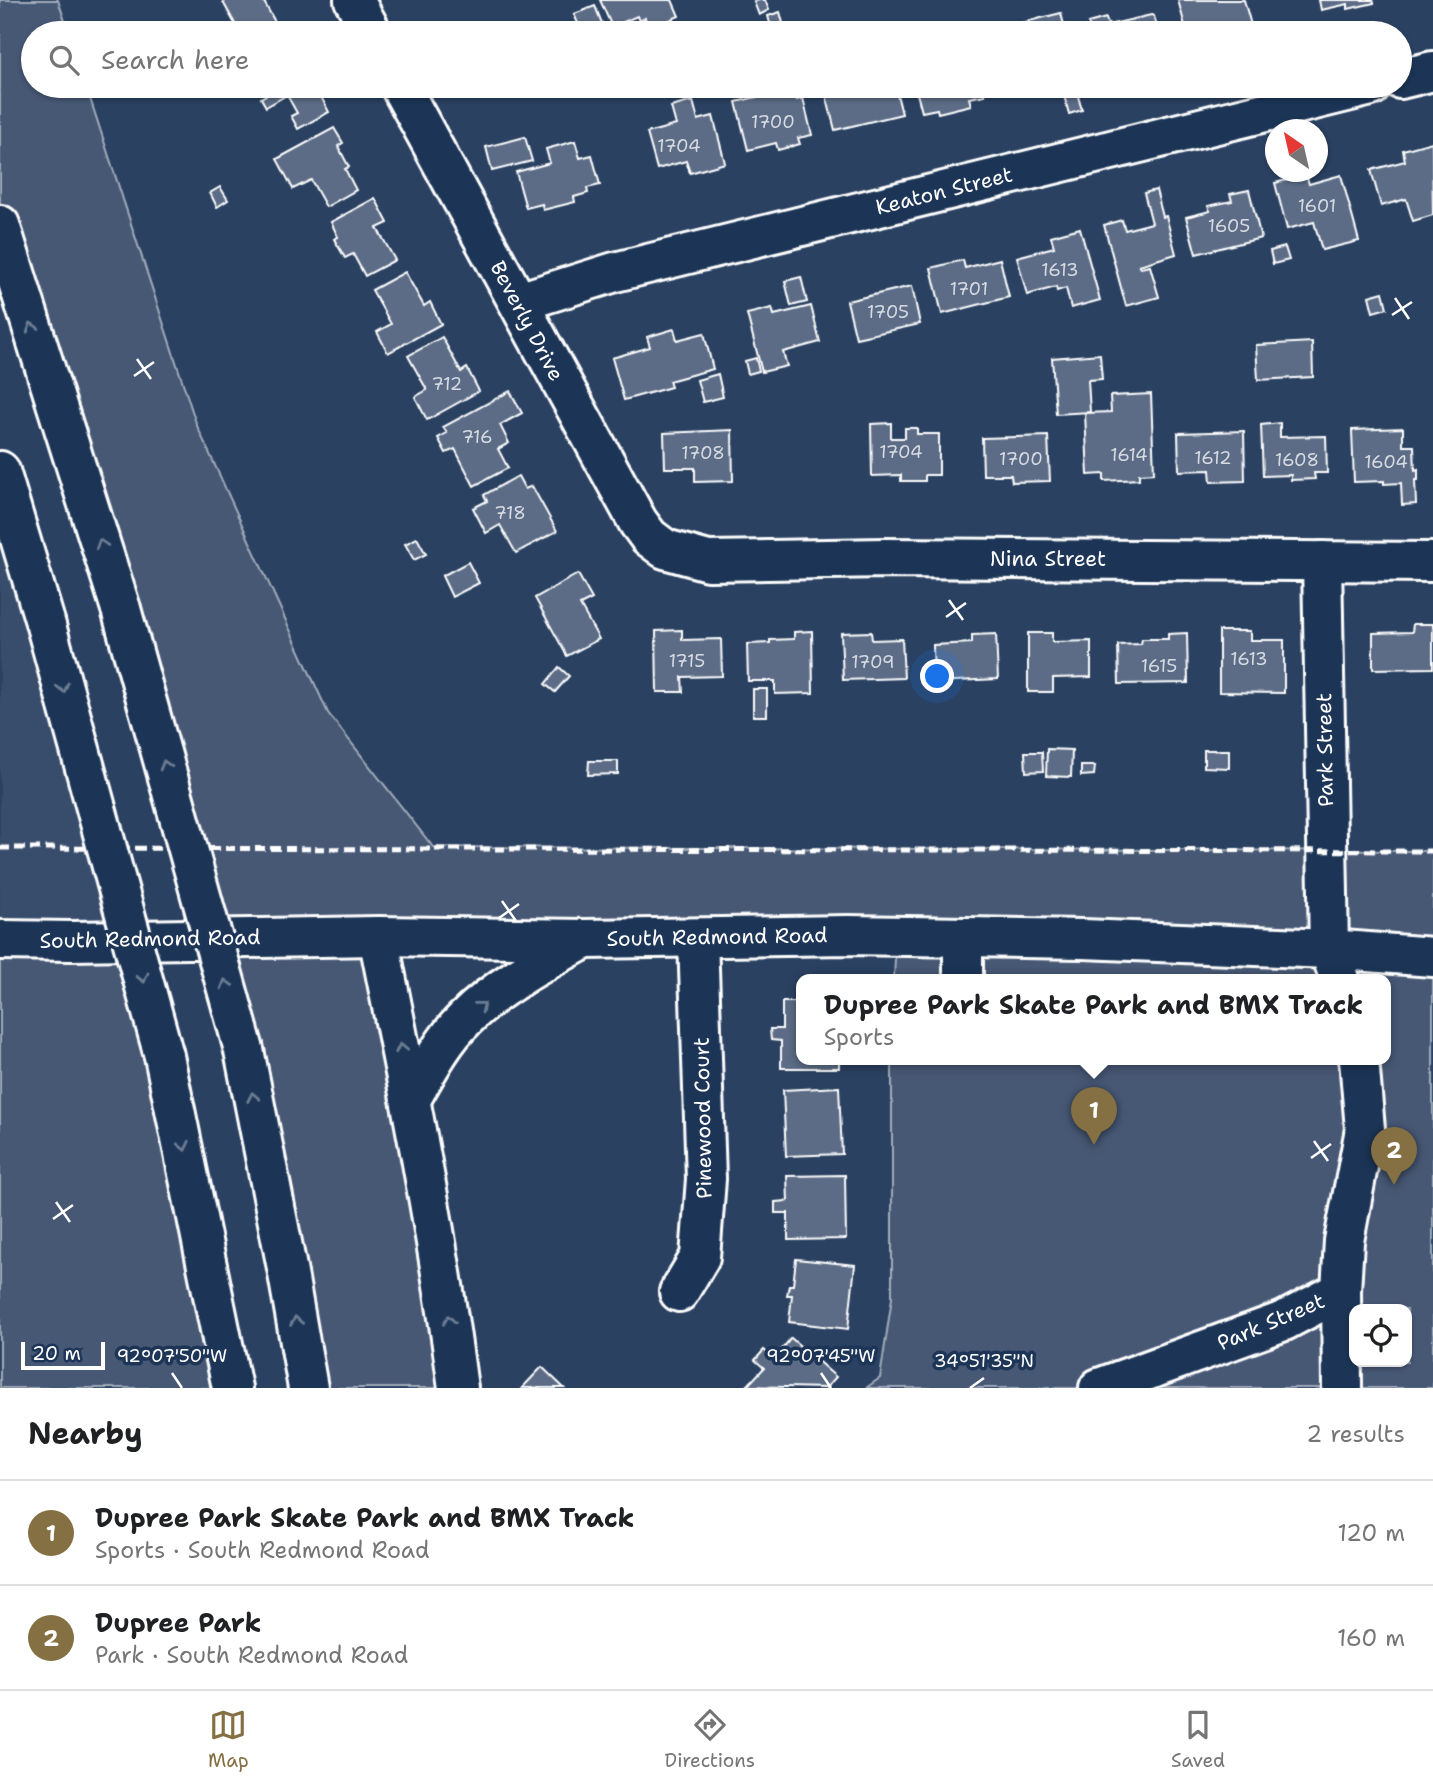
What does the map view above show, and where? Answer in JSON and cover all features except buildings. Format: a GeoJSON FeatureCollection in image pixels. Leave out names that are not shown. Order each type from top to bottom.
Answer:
{"type":"FeatureCollection","features":[{"type":"Feature","properties":{"kind":"main road"},"geometry":{"type":"LineString","coordinates":[[354,0],[365,21]]}},
{"type":"Feature","properties":{"kind":"main road"},"geometry":{"type":"LineString","coordinates":[[1412,76],[1433,71]]}},
{"type":"Feature","properties":{"kind":"main road","name":"Beverly Drive"},"geometry":{"type":"LineString","coordinates":[[407,98],[638,522],[649,537],[665,549]]}},
{"type":"Feature","properties":{"kind":"main road","name":"Keaton Street"},"geometry":{"type":"LineString","coordinates":[[519,302],[615,272],[1322,98]]}},
{"type":"Feature","properties":{"kind":"main road"},"geometry":{"type":"LineString","coordinates":[[0,225],[121,609],[244,1050],[308,1388]]}},
{"type":"Feature","properties":{"kind":"main road"},"geometry":{"type":"LineString","coordinates":[[0,471],[45,622],[164,1056],[232,1388]]}},
{"type":"Feature","properties":{"kind":"main road","name":"Nina Street"},"geometry":{"type":"LineString","coordinates":[[665,549],[708,561],[885,558],[1433,562]]}},
{"type":"Feature","properties":{"kind":"main road","name":"Park Street"},"geometry":{"type":"LineString","coordinates":[[1322,561],[1335,964]]}},
{"type":"Feature","properties":{"kind":"main road","name":"South Redmond Road"},"geometry":{"type":"LineString","coordinates":[[0,940],[71,942],[378,936],[585,939],[848,935],[1083,939],[1335,964],[1433,957]]}},
{"type":"Feature","properties":{"kind":"main road"},"geometry":{"type":"LineString","coordinates":[[378,936],[447,1300],[458,1388]]}},
{"type":"Feature","properties":{"kind":"main road"},"geometry":{"type":"LineString","coordinates":[[963,937],[963,974]]}},
{"type":"Feature","properties":{"kind":"main road","name":"Pinewood Court"},"geometry":{"type":"LineString","coordinates":[[679,1292],[700,1257],[706,1179],[698,938]]}},
{"type":"Feature","properties":{"kind":"main road"},"geometry":{"type":"LineString","coordinates":[[411,1099],[430,1066],[464,1019],[520,975],[585,939]]}},
{"type":"Feature","properties":{"kind":"main road","name":"Park Street"},"geometry":{"type":"LineString","coordinates":[[1099,1388],[1284,1321],[1341,1291],[1345,1241],[1365,1129],[1360,1065]]}},
{"type":"Feature","properties":{"kind":"main road"},"geometry":{"type":"LineString","coordinates":[[1341,1291],[1342,1388]]}},
{"type":"Feature","properties":{"kind":"shaded area"},"geometry":{"type":"Polygon","coordinates":[[[0,0],[58,0],[65,21],[21,21],[21,98],[90,98],[197,426],[328,713],[433,847],[1433,851],[1433,1388],[866,1388],[880,1378],[892,1298],[892,1065],[1391,1065],[1391,974],[894,974],[896,936],[379,936],[458,1388],[308,1388],[287,1268],[0,225],[0,0]]]}},
{"type":"Feature","properties":{"kind":"shaded area"},"geometry":{"type":"Polygon","coordinates":[[[0,471],[135,940],[0,940],[0,471]]]}},
{"type":"Feature","properties":{"kind":"shaded area"},"geometry":{"type":"Polygon","coordinates":[[[0,940],[135,940],[232,1388],[0,1388],[0,940]]]}},
{"type":"Feature","properties":{"kind":"railway"},"geometry":{"type":"LineString","coordinates":[[0,848],[1433,851]]}},
{"type":"Feature","properties":{"kind":"place","name":"Dupree Park Skate Park and BMX Track"},"geometry":{"type":"Point","coordinates":[1094,1145]}},
{"type":"Feature","properties":{"kind":"place","name":"Dupree Park"},"geometry":{"type":"Point","coordinates":[1394,1185]}}]}
